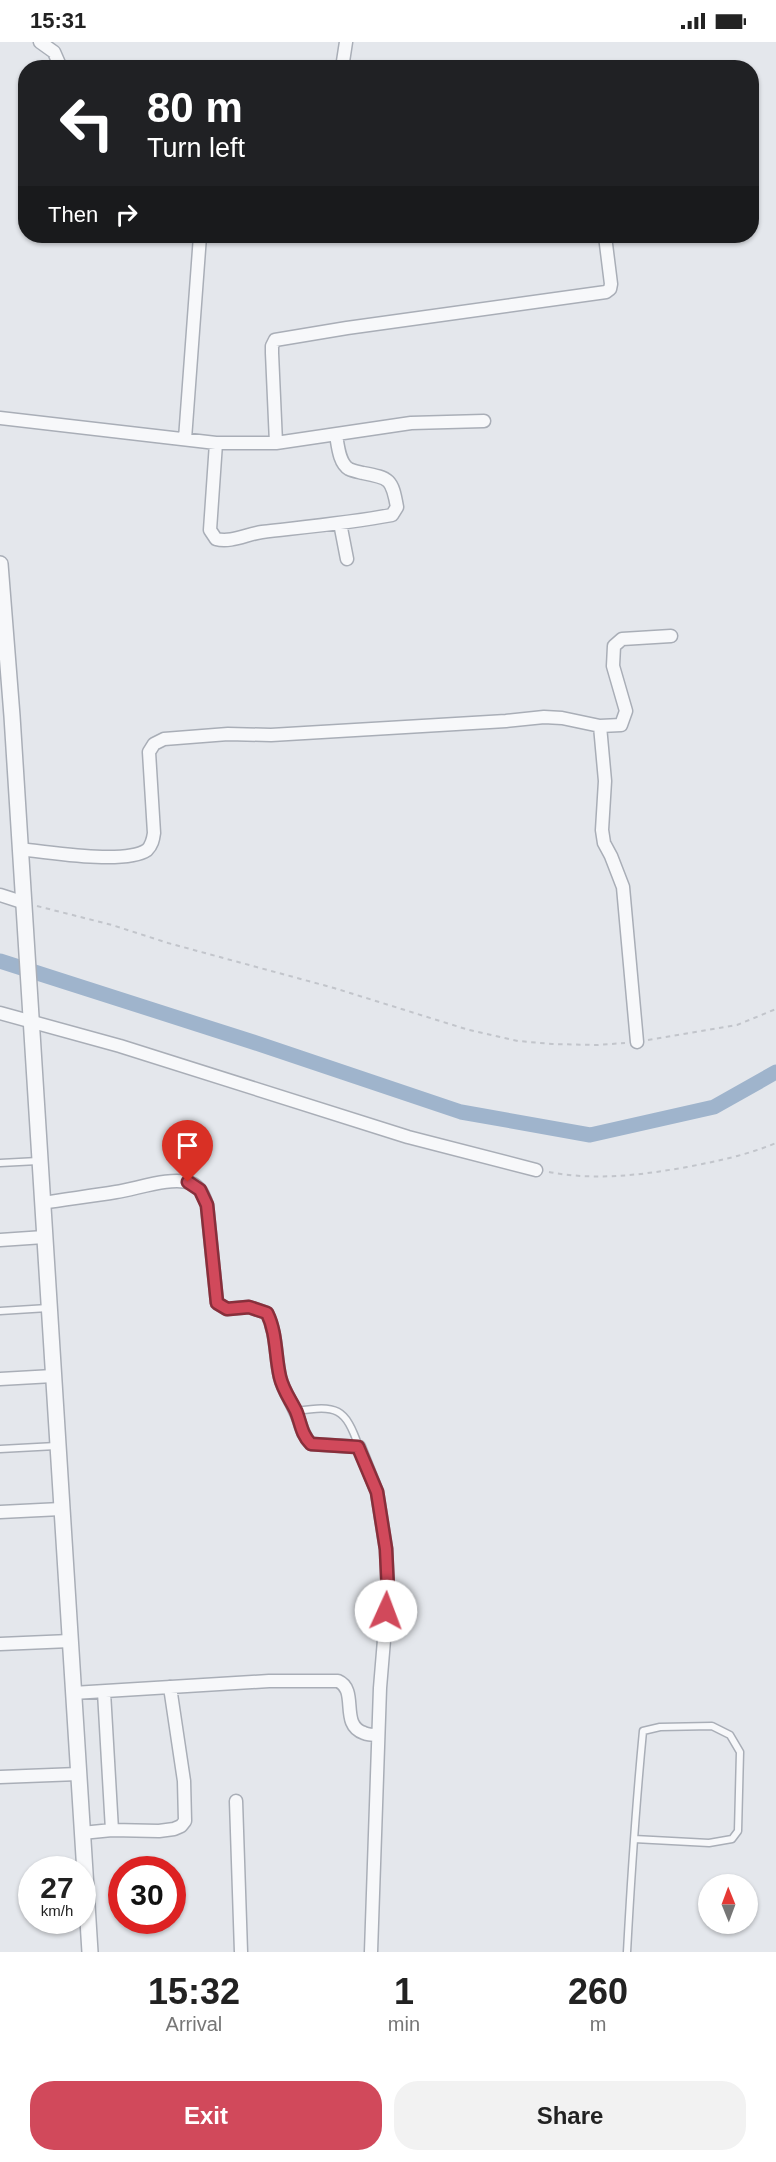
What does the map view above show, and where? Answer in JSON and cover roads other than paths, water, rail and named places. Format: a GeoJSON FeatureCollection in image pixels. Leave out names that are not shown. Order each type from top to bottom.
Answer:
{"type":"FeatureCollection","features":[{"type":"Feature","properties":{"kind":"street"},"geometry":{"type":"LineString","coordinates":[[40,42],[54,52],[58,60]]}},
{"type":"Feature","properties":{"kind":"street"},"geometry":{"type":"LineString","coordinates":[[343,60],[346,42]]}},
{"type":"Feature","properties":{"kind":"street"},"geometry":{"type":"LineString","coordinates":[[185,440],[199,243]]}},
{"type":"Feature","properties":{"kind":"street"},"geometry":{"type":"LineString","coordinates":[[276,442],[272,353],[275,340],[606,292],[610,288],[610,279],[606,243]]}},
{"type":"Feature","properties":{"kind":"street"},"geometry":{"type":"LineString","coordinates":[[0,418],[216,443],[276,442],[411,423],[484,421]]}},
{"type":"Feature","properties":{"kind":"street"},"geometry":{"type":"LineString","coordinates":[[216,443],[210,526],[211,534],[216,539],[225,540],[258,533],[392,514],[397,507],[395,490],[390,481],[382,476],[349,469],[342,460],[336,435]]}},
{"type":"Feature","properties":{"kind":"street"},"geometry":{"type":"LineString","coordinates":[[340,523],[347,559]]}},
{"type":"Feature","properties":{"kind":"street"},"geometry":{"type":"LineString","coordinates":[[0,564],[90,1952]]}},
{"type":"Feature","properties":{"kind":"street"},"geometry":{"type":"LineString","coordinates":[[20,849],[77,856],[109,857],[128,856],[149,849],[154,833],[149,752],[154,744],[164,739],[228,734],[271,735],[544,717],[562,718],[600,726],[621,725],[626,711],[613,666],[614,646],[622,639],[671,636]]}},
{"type":"Feature","properties":{"kind":"street"},"geometry":{"type":"LineString","coordinates":[[600,726],[605,781],[603,843],[611,856],[623,887],[638,1042]]}},
{"type":"Feature","properties":{"kind":"street"},"geometry":{"type":"LineString","coordinates":[[0,895],[22,902]]}},
{"type":"Feature","properties":{"kind":"street"},"geometry":{"type":"LineString","coordinates":[[0,1013],[120,1046],[408,1137],[536,1170]]}},
{"type":"Feature","properties":{"kind":"street"},"geometry":{"type":"LineString","coordinates":[[42,1203],[177,1181],[195,1185],[207,1205],[217,1303],[227,1309],[249,1307],[267,1313],[274,1333],[281,1382],[296,1411],[305,1438],[311,1444],[358,1447],[377,1492],[386,1549],[388,1592],[378,1735],[371,1952]]}},
{"type":"Feature","properties":{"kind":"street"},"geometry":{"type":"LineString","coordinates":[[0,1240],[44,1237]]}},
{"type":"Feature","properties":{"kind":"street"},"geometry":{"type":"LineString","coordinates":[[0,1379],[53,1376]]}},
{"type":"Feature","properties":{"kind":"street"},"geometry":{"type":"LineString","coordinates":[[0,1512],[62,1509]]}},
{"type":"Feature","properties":{"kind":"street"},"geometry":{"type":"LineString","coordinates":[[0,1644],[70,1641]]}},
{"type":"Feature","properties":{"kind":"street"},"geometry":{"type":"LineString","coordinates":[[73,1693],[269,1681],[338,1681],[346,1686],[348,1691],[349,1708],[354,1725],[363,1733],[378,1735]]}},
{"type":"Feature","properties":{"kind":"street"},"geometry":{"type":"LineString","coordinates":[[82,1833],[112,1830],[159,1831],[174,1829],[185,1821],[184,1781],[170,1687]]}},
{"type":"Feature","properties":{"kind":"street"},"geometry":{"type":"LineString","coordinates":[[104,1692],[112,1830]]}},
{"type":"Feature","properties":{"kind":"street"},"geometry":{"type":"LineString","coordinates":[[0,1777],[78,1774]]}},
{"type":"Feature","properties":{"kind":"street"},"geometry":{"type":"LineString","coordinates":[[236,1801],[241,1952]]}},
{"type":"Feature","properties":{"kind":"lane"},"geometry":{"type":"LineString","coordinates":[[0,1163],[39,1161]]}},
{"type":"Feature","properties":{"kind":"lane"},"geometry":{"type":"LineString","coordinates":[[0,1311],[48,1308]]}},
{"type":"Feature","properties":{"kind":"lane"},"geometry":{"type":"LineString","coordinates":[[296,1411],[331,1408],[339,1412],[351,1426],[358,1447]]}},
{"type":"Feature","properties":{"kind":"lane"},"geometry":{"type":"LineString","coordinates":[[0,1449],[57,1446]]}},
{"type":"Feature","properties":{"kind":"lane"},"geometry":{"type":"LineString","coordinates":[[627,1952],[634,1839],[644,1731],[660,1727],[712,1726],[730,1735],[740,1752],[738,1831],[732,1839],[709,1843],[634,1839]]}},
{"type":"Feature","properties":{"kind":"waterway"},"geometry":{"type":"LineString","coordinates":[[0,961],[461,1112],[590,1135],[714,1107],[776,1072]]}}]}
